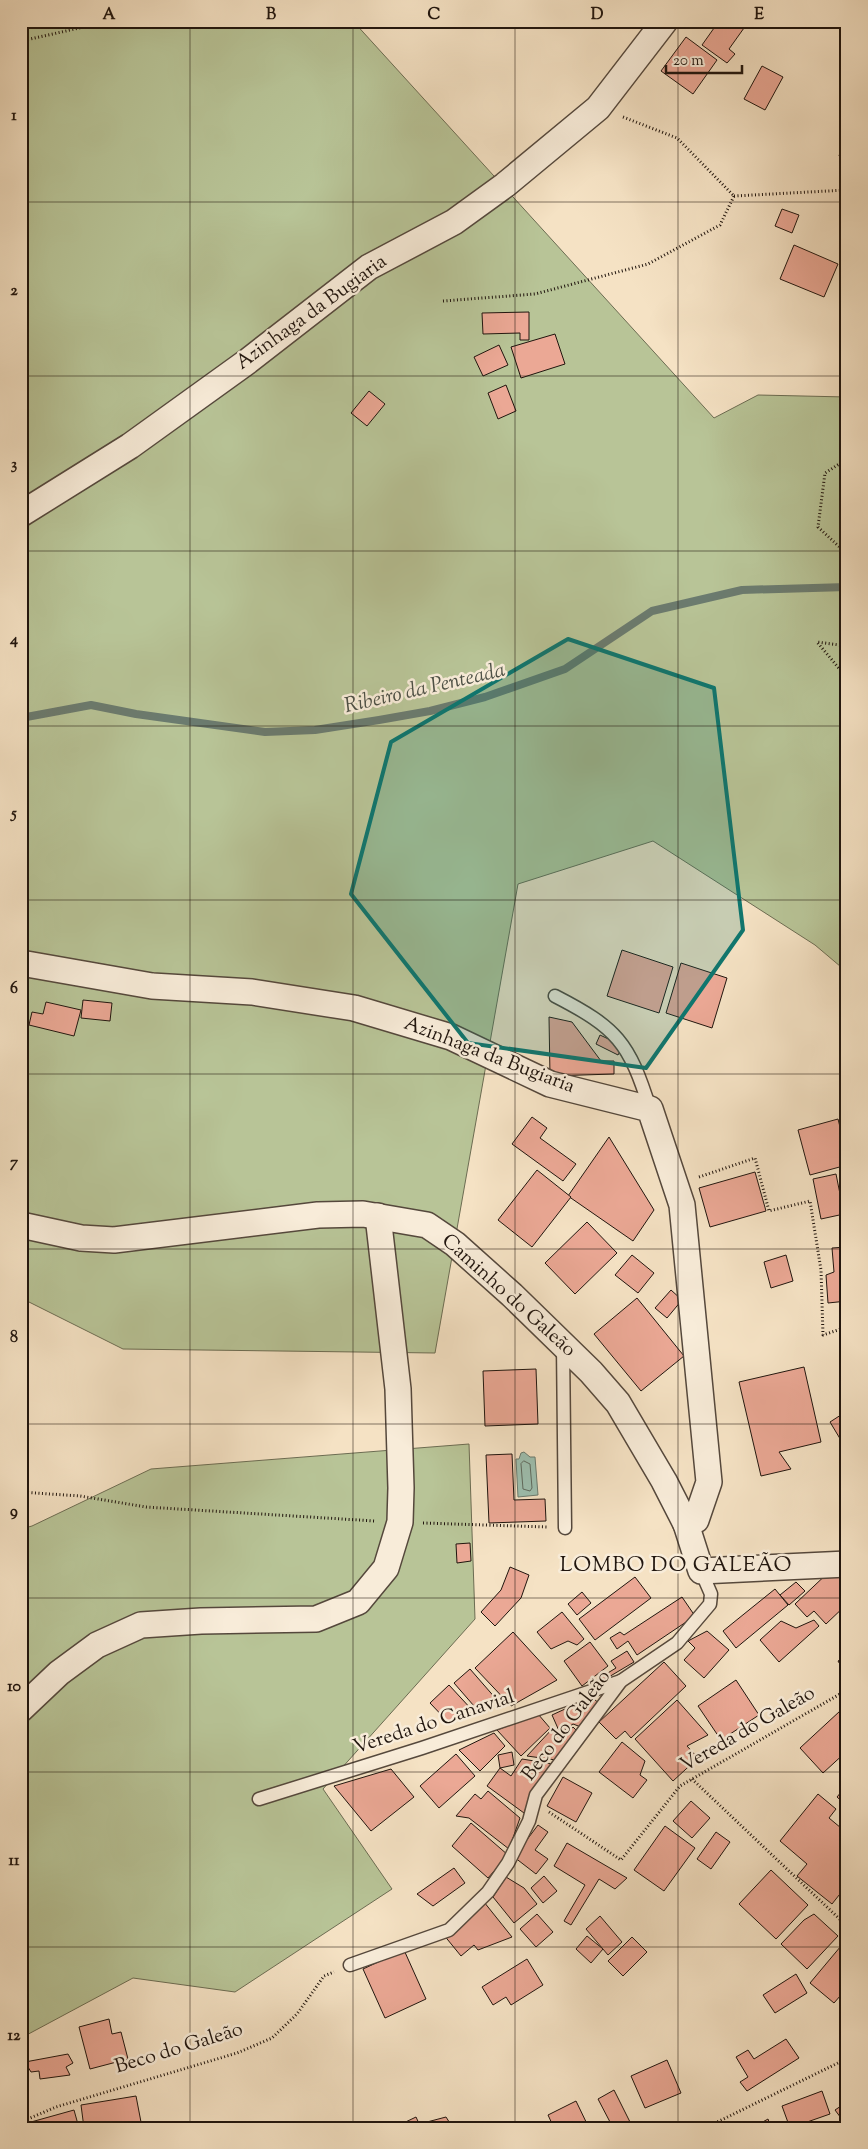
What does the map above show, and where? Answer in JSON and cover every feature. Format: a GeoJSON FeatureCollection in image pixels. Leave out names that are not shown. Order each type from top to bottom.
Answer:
{"type":"FeatureCollection","features":[{"type":"Feature","properties":{"kind":"street","name":"Azinhaga da Bugiaria"},"geometry":{"type":"LineString","coordinates":[[21,514],[130,446],[248,361],[369,267],[454,222],[505,184],[598,108],[665,21]]}},
{"type":"Feature","properties":{"kind":"street","name":"Azinhaga da Bugiaria"},"geometry":{"type":"LineString","coordinates":[[21,963],[152,986],[252,992],[354,1008],[451,1037],[550,1084],[650,1109]]}},
{"type":"Feature","properties":{"kind":"street"},"geometry":{"type":"LineString","coordinates":[[650,1109],[682,1206],[709,1482],[696,1520],[686,1524]]}},
{"type":"Feature","properties":{"kind":"street","name":"Caminho do Galeão"},"geometry":{"type":"LineString","coordinates":[[21,1225],[81,1238],[114,1240],[318,1215],[378,1216],[427,1225],[455,1244],[563,1344],[618,1403],[664,1481],[686,1524],[701,1571]]}},
{"type":"Feature","properties":{"kind":"street"},"geometry":{"type":"LineString","coordinates":[[21,1709],[59,1673],[97,1645],[141,1625],[201,1621],[316,1619],[358,1602],[386,1568],[400,1522],[398,1389],[378,1216]]}},
{"type":"Feature","properties":{"kind":"street"},"geometry":{"type":"LineString","coordinates":[[701,1571],[847,1564]]}},
{"type":"Feature","properties":{"kind":"lane"},"geometry":{"type":"LineString","coordinates":[[555,996],[594,1016],[621,1040],[638,1071],[650,1109]]}},
{"type":"Feature","properties":{"kind":"lane"},"geometry":{"type":"LineString","coordinates":[[563,1344],[565,1528]]}},
{"type":"Feature","properties":{"kind":"lane","name":"Beco do Galeão"},"geometry":{"type":"LineString","coordinates":[[350,1965],[449,1930],[488,1892],[508,1863],[529,1821],[536,1795],[621,1681],[677,1643],[710,1604],[711,1594],[701,1571]]}},
{"type":"Feature","properties":{"kind":"lane","name":"Vereda do Canavial"},"geometry":{"type":"LineString","coordinates":[[259,1799],[422,1748],[621,1681]]}},
{"type":"Feature","properties":{"kind":"path"},"geometry":{"type":"LineString","coordinates":[[21,42],[111,21]]}},
{"type":"Feature","properties":{"kind":"path"},"geometry":{"type":"LineString","coordinates":[[598,108],[677,138],[734,196],[847,190]]}},
{"type":"Feature","properties":{"kind":"path"},"geometry":{"type":"LineString","coordinates":[[443,301],[535,294],[648,264],[720,225],[734,196]]}},
{"type":"Feature","properties":{"kind":"path"},"geometry":{"type":"LineString","coordinates":[[847,459],[825,473],[818,527],[847,554]]}},
{"type":"Feature","properties":{"kind":"path"},"geometry":{"type":"LineString","coordinates":[[847,646],[817,642],[847,678]]}},
{"type":"Feature","properties":{"kind":"path"},"geometry":{"type":"LineString","coordinates":[[676,1185],[755,1158],[769,1211],[810,1201],[821,1270],[823,1335],[847,1327]]}},
{"type":"Feature","properties":{"kind":"path"},"geometry":{"type":"LineString","coordinates":[[21,1492],[80,1496],[146,1507],[400,1522],[565,1528]]}},
{"type":"Feature","properties":{"kind":"path","name":"Vereda do Galeão"},"geometry":{"type":"LineString","coordinates":[[534,1802],[621,1860],[680,1786],[847,1690]]}},
{"type":"Feature","properties":{"kind":"path"},"geometry":{"type":"LineString","coordinates":[[692,1778],[847,1926]]}},
{"type":"Feature","properties":{"kind":"path","name":"Beco do Galeão"},"geometry":{"type":"LineString","coordinates":[[21,2122],[56,2106],[237,2054],[272,2038],[296,2014],[324,1976]]}},
{"type":"Feature","properties":{"kind":"path"},"geometry":{"type":"LineString","coordinates":[[705,2128],[838,2063],[847,2054]]}},
{"type":"Feature","properties":{"kind":"highlighted area"},"geometry":{"type":"Polygon","coordinates":[[[568,639],[714,688],[743,930],[646,1068],[468,1043],[351,894],[391,742],[568,639]]]}},
{"type":"Feature","properties":{"kind":"shaded area"},"geometry":{"type":"Polygon","coordinates":[[[21,21],[353,21],[714,418],[758,395],[847,397],[847,972],[815,945],[653,841],[518,884],[435,1353],[123,1349],[21,1298],[21,21]]]}},
{"type":"Feature","properties":{"kind":"shaded area"},"geometry":{"type":"Polygon","coordinates":[[[469,1444],[475,1619],[323,1789],[392,1889],[235,1992],[133,1978],[21,2038],[21,1529],[32,1526],[151,1469],[469,1444]]]}},
{"type":"Feature","properties":{"kind":"water"},"geometry":{"type":"Polygon","coordinates":[[[524,1452],[530,1457],[535,1457],[538,1495],[518,1497],[516,1459],[519,1459],[521,1453],[524,1452]]]}},
{"type":"Feature","properties":{"kind":"building"},"geometry":{"type":"Polygon","coordinates":[[[719,21],[749,21],[729,49],[735,54],[727,63],[702,45],[719,21]]]}},
{"type":"Feature","properties":{"kind":"building"},"geometry":{"type":"Polygon","coordinates":[[[686,37],[717,60],[693,94],[661,71],[686,37]]]}},
{"type":"Feature","properties":{"kind":"building"},"geometry":{"type":"Polygon","coordinates":[[[762,66],[783,77],[765,110],[744,99],[762,66]]]}},
{"type":"Feature","properties":{"kind":"building"},"geometry":{"type":"Polygon","coordinates":[[[847,129],[847,158],[839,156],[847,129]]]}},
{"type":"Feature","properties":{"kind":"building"},"geometry":{"type":"Polygon","coordinates":[[[782,209],[799,215],[792,233],[775,226],[782,209]]]}},
{"type":"Feature","properties":{"kind":"building"},"geometry":{"type":"Polygon","coordinates":[[[794,245],[838,264],[824,297],[780,279],[794,245]]]}},
{"type":"Feature","properties":{"kind":"building"},"geometry":{"type":"Polygon","coordinates":[[[529,312],[529,340],[520,340],[520,333],[483,334],[482,313],[529,312]]]}},
{"type":"Feature","properties":{"kind":"building"},"geometry":{"type":"Polygon","coordinates":[[[555,334],[565,364],[521,378],[511,347],[555,334]]]}},
{"type":"Feature","properties":{"kind":"building"},"geometry":{"type":"Polygon","coordinates":[[[499,345],[508,365],[483,376],[474,357],[499,345]]]}},
{"type":"Feature","properties":{"kind":"building"},"geometry":{"type":"Polygon","coordinates":[[[506,385],[516,411],[498,419],[488,393],[506,385]]]}},
{"type":"Feature","properties":{"kind":"building"},"geometry":{"type":"Polygon","coordinates":[[[369,391],[385,404],[367,426],[351,413],[369,391]]]}},
{"type":"Feature","properties":{"kind":"building"},"geometry":{"type":"Polygon","coordinates":[[[622,950],[673,967],[659,1013],[607,996],[622,950]]]}},
{"type":"Feature","properties":{"kind":"building"},"geometry":{"type":"Polygon","coordinates":[[[681,963],[727,978],[712,1028],[666,1013],[681,963]]]}},
{"type":"Feature","properties":{"kind":"building"},"geometry":{"type":"Polygon","coordinates":[[[83,1000],[112,1003],[110,1021],[81,1018],[83,1000]]]}},
{"type":"Feature","properties":{"kind":"building"},"geometry":{"type":"Polygon","coordinates":[[[46,1002],[81,1010],[74,1036],[29,1025],[32,1012],[43,1014],[46,1002]]]}},
{"type":"Feature","properties":{"kind":"building"},"geometry":{"type":"Polygon","coordinates":[[[549,1017],[572,1022],[601,1061],[614,1061],[614,1074],[550,1076],[549,1017]]]}},
{"type":"Feature","properties":{"kind":"building"},"geometry":{"type":"Polygon","coordinates":[[[600,1035],[623,1046],[618,1055],[596,1044],[600,1035]]]}},
{"type":"Feature","properties":{"kind":"building"},"geometry":{"type":"Polygon","coordinates":[[[532,1117],[547,1128],[540,1138],[576,1164],[563,1181],[512,1144],[532,1117]]]}},
{"type":"Feature","properties":{"kind":"building"},"geometry":{"type":"Polygon","coordinates":[[[838,1119],[847,1155],[847,1165],[810,1175],[798,1130],[838,1119]]]}},
{"type":"Feature","properties":{"kind":"building"},"geometry":{"type":"Polygon","coordinates":[[[609,1137],[654,1210],[633,1241],[568,1196],[609,1137]]]}},
{"type":"Feature","properties":{"kind":"building"},"geometry":{"type":"Polygon","coordinates":[[[537,1170],[571,1197],[532,1247],[498,1220],[537,1170]]]}},
{"type":"Feature","properties":{"kind":"building"},"geometry":{"type":"Polygon","coordinates":[[[755,1172],[766,1211],[710,1227],[699,1188],[755,1172]]]}},
{"type":"Feature","properties":{"kind":"building"},"geometry":{"type":"Polygon","coordinates":[[[836,1174],[844,1214],[821,1219],[813,1179],[836,1174]]]}},
{"type":"Feature","properties":{"kind":"building"},"geometry":{"type":"Polygon","coordinates":[[[587,1222],[617,1253],[575,1294],[545,1263],[587,1222]]]}},
{"type":"Feature","properties":{"kind":"building"},"geometry":{"type":"Polygon","coordinates":[[[847,1247],[847,1301],[828,1303],[826,1275],[834,1272],[832,1248],[847,1247]]]}},
{"type":"Feature","properties":{"kind":"building"},"geometry":{"type":"Polygon","coordinates":[[[632,1255],[654,1273],[638,1293],[615,1275],[632,1255]]]}},
{"type":"Feature","properties":{"kind":"building"},"geometry":{"type":"Polygon","coordinates":[[[786,1255],[793,1281],[771,1288],[764,1262],[786,1255]]]}},
{"type":"Feature","properties":{"kind":"building"},"geometry":{"type":"Polygon","coordinates":[[[671,1290],[682,1300],[667,1318],[655,1308],[671,1290]]]}},
{"type":"Feature","properties":{"kind":"building"},"geometry":{"type":"Polygon","coordinates":[[[637,1298],[684,1356],[641,1391],[594,1334],[637,1298]]]}},
{"type":"Feature","properties":{"kind":"building"},"geometry":{"type":"Polygon","coordinates":[[[804,1367],[821,1442],[779,1452],[791,1469],[761,1476],[739,1382],[804,1367]]]}},
{"type":"Feature","properties":{"kind":"building"},"geometry":{"type":"Polygon","coordinates":[[[536,1369],[538,1424],[485,1426],[483,1371],[536,1369]]]}},
{"type":"Feature","properties":{"kind":"building"},"geometry":{"type":"Polygon","coordinates":[[[847,1411],[847,1446],[845,1447],[830,1422],[847,1411]]]}},
{"type":"Feature","properties":{"kind":"building"},"geometry":{"type":"Polygon","coordinates":[[[512,1454],[514,1500],[545,1499],[546,1521],[489,1523],[486,1455],[512,1454]]]}},
{"type":"Feature","properties":{"kind":"building"},"geometry":{"type":"Polygon","coordinates":[[[470,1543],[471,1561],[457,1563],[456,1544],[470,1543]]]}},
{"type":"Feature","properties":{"kind":"building"},"geometry":{"type":"Polygon","coordinates":[[[510,1567],[529,1575],[521,1598],[495,1626],[481,1612],[501,1590],[510,1567]]]}},
{"type":"Feature","properties":{"kind":"building"},"geometry":{"type":"Polygon","coordinates":[[[832,1569],[847,1584],[847,1604],[826,1624],[814,1611],[807,1617],[795,1604],[832,1569]]]}},
{"type":"Feature","properties":{"kind":"building"},"geometry":{"type":"Polygon","coordinates":[[[635,1577],[651,1598],[595,1640],[579,1619],[635,1577]]]}},
{"type":"Feature","properties":{"kind":"building"},"geometry":{"type":"Polygon","coordinates":[[[796,1582],[805,1591],[789,1605],[780,1595],[796,1582]]]}},
{"type":"Feature","properties":{"kind":"building"},"geometry":{"type":"Polygon","coordinates":[[[775,1589],[788,1605],[736,1648],[723,1631],[775,1589]]]}},
{"type":"Feature","properties":{"kind":"building"},"geometry":{"type":"Polygon","coordinates":[[[582,1592],[591,1603],[577,1615],[568,1604],[582,1592]]]}},
{"type":"Feature","properties":{"kind":"building"},"geometry":{"type":"Polygon","coordinates":[[[682,1597],[695,1616],[637,1655],[628,1641],[617,1649],[610,1638],[620,1632],[624,1635],[682,1597]]]}},
{"type":"Feature","properties":{"kind":"building"},"geometry":{"type":"Polygon","coordinates":[[[562,1612],[584,1639],[577,1645],[568,1641],[551,1649],[537,1632],[562,1612]]]}},
{"type":"Feature","properties":{"kind":"building"},"geometry":{"type":"Polygon","coordinates":[[[814,1620],[819,1626],[779,1662],[760,1640],[781,1621],[796,1628],[814,1620]]]}},
{"type":"Feature","properties":{"kind":"building"},"geometry":{"type":"Polygon","coordinates":[[[707,1631],[729,1650],[704,1678],[684,1660],[695,1648],[688,1641],[707,1631]]]}},
{"type":"Feature","properties":{"kind":"building"},"geometry":{"type":"Polygon","coordinates":[[[513,1632],[557,1680],[511,1706],[475,1668],[513,1632]]]}},
{"type":"Feature","properties":{"kind":"building"},"geometry":{"type":"Polygon","coordinates":[[[590,1642],[608,1666],[582,1686],[564,1661],[590,1642]]]}},
{"type":"Feature","properties":{"kind":"building"},"geometry":{"type":"Polygon","coordinates":[[[627,1651],[634,1662],[597,1684],[591,1683],[616,1668],[611,1661],[627,1651]]]}},
{"type":"Feature","properties":{"kind":"building"},"geometry":{"type":"Polygon","coordinates":[[[847,1656],[847,1676],[838,1661],[847,1656]]]}},
{"type":"Feature","properties":{"kind":"building"},"geometry":{"type":"Polygon","coordinates":[[[664,1662],[686,1686],[631,1738],[625,1731],[616,1739],[599,1722],[664,1662]]]}},
{"type":"Feature","properties":{"kind":"building"},"geometry":{"type":"Polygon","coordinates":[[[470,1669],[497,1700],[481,1714],[454,1683],[470,1669]]]}},
{"type":"Feature","properties":{"kind":"building"},"geometry":{"type":"Polygon","coordinates":[[[736,1680],[759,1715],[721,1740],[698,1706],[736,1680]]]}},
{"type":"Feature","properties":{"kind":"building"},"geometry":{"type":"Polygon","coordinates":[[[449,1685],[473,1711],[450,1724],[430,1703],[449,1685]]]}},
{"type":"Feature","properties":{"kind":"building"},"geometry":{"type":"Polygon","coordinates":[[[591,1697],[599,1703],[581,1727],[573,1724],[560,1733],[552,1715],[591,1697]]]}},
{"type":"Feature","properties":{"kind":"building"},"geometry":{"type":"Polygon","coordinates":[[[677,1700],[708,1735],[687,1746],[698,1758],[673,1781],[635,1739],[677,1700]]]}},
{"type":"Feature","properties":{"kind":"building"},"geometry":{"type":"Polygon","coordinates":[[[840,1711],[847,1718],[847,1751],[823,1773],[800,1748],[840,1711]]]}},
{"type":"Feature","properties":{"kind":"building"},"geometry":{"type":"Polygon","coordinates":[[[538,1714],[550,1728],[521,1756],[497,1730],[538,1714]]]}},
{"type":"Feature","properties":{"kind":"building"},"geometry":{"type":"Polygon","coordinates":[[[573,1727],[580,1734],[556,1760],[527,1756],[553,1728],[564,1737],[573,1727]]]}},
{"type":"Feature","properties":{"kind":"building"},"geometry":{"type":"Polygon","coordinates":[[[494,1733],[505,1746],[480,1771],[459,1750],[494,1733]]]}},
{"type":"Feature","properties":{"kind":"building"},"geometry":{"type":"Polygon","coordinates":[[[622,1742],[645,1761],[640,1775],[647,1780],[633,1798],[599,1772],[622,1742]]]}},
{"type":"Feature","properties":{"kind":"building"},"geometry":{"type":"Polygon","coordinates":[[[512,1752],[514,1765],[500,1768],[498,1755],[512,1752]]]}},
{"type":"Feature","properties":{"kind":"building"},"geometry":{"type":"Polygon","coordinates":[[[456,1754],[475,1776],[439,1808],[420,1786],[456,1754]]]}},
{"type":"Feature","properties":{"kind":"building"},"geometry":{"type":"Polygon","coordinates":[[[522,1759],[553,1764],[533,1789],[524,1813],[487,1786],[500,1768],[511,1776],[522,1759]]]}},
{"type":"Feature","properties":{"kind":"building"},"geometry":{"type":"Polygon","coordinates":[[[391,1769],[414,1797],[371,1831],[334,1786],[391,1769]]]}},
{"type":"Feature","properties":{"kind":"building"},"geometry":{"type":"Polygon","coordinates":[[[563,1777],[592,1793],[576,1822],[547,1806],[563,1777]]]}},
{"type":"Feature","properties":{"kind":"building"},"geometry":{"type":"Polygon","coordinates":[[[847,1785],[847,1806],[837,1797],[847,1785]]]}},
{"type":"Feature","properties":{"kind":"building"},"geometry":{"type":"Polygon","coordinates":[[[488,1791],[520,1818],[509,1849],[469,1818],[456,1816],[475,1794],[481,1799],[488,1791]]]}},
{"type":"Feature","properties":{"kind":"building"},"geometry":{"type":"Polygon","coordinates":[[[818,1794],[836,1809],[829,1818],[847,1833],[847,1885],[832,1904],[797,1876],[807,1864],[780,1841],[818,1794]]]}},
{"type":"Feature","properties":{"kind":"building"},"geometry":{"type":"Polygon","coordinates":[[[691,1801],[710,1818],[692,1838],[673,1821],[691,1801]]]}},
{"type":"Feature","properties":{"kind":"building"},"geometry":{"type":"Polygon","coordinates":[[[471,1823],[508,1855],[488,1878],[452,1846],[471,1823]]]}},
{"type":"Feature","properties":{"kind":"building"},"geometry":{"type":"Polygon","coordinates":[[[538,1825],[548,1832],[535,1850],[548,1859],[536,1874],[514,1857],[538,1825]]]}},
{"type":"Feature","properties":{"kind":"building"},"geometry":{"type":"Polygon","coordinates":[[[665,1826],[695,1848],[664,1891],[634,1870],[665,1826]]]}},
{"type":"Feature","properties":{"kind":"building"},"geometry":{"type":"Polygon","coordinates":[[[716,1832],[730,1842],[711,1869],[697,1859],[716,1832]]]}},
{"type":"Feature","properties":{"kind":"building"},"geometry":{"type":"Polygon","coordinates":[[[567,1843],[627,1878],[615,1889],[599,1879],[571,1925],[564,1921],[585,1885],[554,1866],[567,1843]]]}},
{"type":"Feature","properties":{"kind":"building"},"geometry":{"type":"Polygon","coordinates":[[[454,1868],[465,1883],[433,1906],[417,1894],[454,1868]]]}},
{"type":"Feature","properties":{"kind":"building"},"geometry":{"type":"Polygon","coordinates":[[[771,1870],[808,1905],[776,1939],[739,1904],[771,1870]]]}},
{"type":"Feature","properties":{"kind":"building"},"geometry":{"type":"Polygon","coordinates":[[[544,1876],[557,1891],[543,1903],[531,1888],[544,1876]]]}},
{"type":"Feature","properties":{"kind":"building"},"geometry":{"type":"Polygon","coordinates":[[[506,1877],[524,1888],[537,1904],[514,1923],[493,1897],[506,1877]]]}},
{"type":"Feature","properties":{"kind":"building"},"geometry":{"type":"Polygon","coordinates":[[[484,1902],[512,1937],[478,1950],[474,1945],[461,1956],[443,1934],[484,1902]]]}},
{"type":"Feature","properties":{"kind":"building"},"geometry":{"type":"Polygon","coordinates":[[[537,1914],[553,1932],[536,1947],[520,1929],[537,1914]]]}},
{"type":"Feature","properties":{"kind":"building"},"geometry":{"type":"Polygon","coordinates":[[[814,1914],[838,1936],[807,1969],[781,1944],[804,1920],[814,1914]]]}},
{"type":"Feature","properties":{"kind":"building"},"geometry":{"type":"Polygon","coordinates":[[[600,1916],[622,1942],[608,1955],[586,1929],[600,1916]]]}},
{"type":"Feature","properties":{"kind":"building"},"geometry":{"type":"Polygon","coordinates":[[[587,1936],[603,1949],[591,1963],[576,1949],[587,1936]]]}},
{"type":"Feature","properties":{"kind":"building"},"geometry":{"type":"Polygon","coordinates":[[[632,1937],[647,1952],[623,1976],[608,1961],[632,1937]]]}},
{"type":"Feature","properties":{"kind":"building"},"geometry":{"type":"Polygon","coordinates":[[[846,1940],[847,1988],[834,2003],[810,1983],[846,1940]]]}},
{"type":"Feature","properties":{"kind":"building"},"geometry":{"type":"Polygon","coordinates":[[[404,1950],[426,1999],[385,2018],[363,1969],[404,1950]]]}},
{"type":"Feature","properties":{"kind":"building"},"geometry":{"type":"Polygon","coordinates":[[[527,1959],[543,1985],[511,2005],[506,1997],[493,2005],[482,1987],[527,1959]]]}},
{"type":"Feature","properties":{"kind":"building"},"geometry":{"type":"Polygon","coordinates":[[[796,1974],[807,1993],[775,2013],[763,1995],[796,1974]]]}},
{"type":"Feature","properties":{"kind":"building"},"geometry":{"type":"Polygon","coordinates":[[[109,2019],[112,2034],[121,2032],[128,2059],[90,2069],[79,2027],[109,2019]]]}},
{"type":"Feature","properties":{"kind":"building"},"geometry":{"type":"Polygon","coordinates":[[[786,2039],[799,2058],[747,2091],[740,2082],[748,2077],[736,2057],[748,2050],[754,2059],[786,2039]]]}},
{"type":"Feature","properties":{"kind":"building"},"geometry":{"type":"Polygon","coordinates":[[[68,2054],[73,2063],[66,2067],[70,2075],[40,2079],[39,2071],[31,2072],[25,2062],[68,2054]]]}},
{"type":"Feature","properties":{"kind":"building"},"geometry":{"type":"Polygon","coordinates":[[[667,2060],[681,2093],[645,2108],[631,2076],[667,2060]]]}},
{"type":"Feature","properties":{"kind":"building"},"geometry":{"type":"Polygon","coordinates":[[[614,2090],[632,2126],[628,2128],[595,2128],[594,2126],[610,2122],[598,2099],[614,2090]]]}},
{"type":"Feature","properties":{"kind":"building"},"geometry":{"type":"Polygon","coordinates":[[[822,2091],[830,2114],[790,2128],[782,2106],[822,2091]]]}},
{"type":"Feature","properties":{"kind":"building"},"geometry":{"type":"Polygon","coordinates":[[[136,2096],[141,2122],[105,2128],[84,2128],[81,2105],[136,2096]]]}},
{"type":"Feature","properties":{"kind":"building"},"geometry":{"type":"Polygon","coordinates":[[[576,2101],[589,2128],[554,2128],[548,2115],[576,2101]]]}},
{"type":"Feature","properties":{"kind":"building"},"geometry":{"type":"Polygon","coordinates":[[[847,2102],[847,2126],[835,2110],[847,2102]]]}},
{"type":"Feature","properties":{"kind":"building"},"geometry":{"type":"Polygon","coordinates":[[[74,2110],[79,2128],[32,2128],[31,2122],[74,2110]]]}},
{"type":"Feature","properties":{"kind":"building"},"geometry":{"type":"Polygon","coordinates":[[[416,2117],[421,2128],[393,2128],[416,2117]]]}},
{"type":"Feature","properties":{"kind":"building"},"geometry":{"type":"Polygon","coordinates":[[[446,2117],[453,2128],[428,2128],[427,2122],[446,2117]]]}},
{"type":"Feature","properties":{"kind":"building"},"geometry":{"type":"Polygon","coordinates":[[[768,2119],[771,2128],[752,2128],[768,2119]]]}},
{"type":"Feature","properties":{"kind":"building"},"geometry":{"type":"Polygon","coordinates":[[[729,2122],[732,2128],[716,2128],[729,2122]]]}},
{"type":"Feature","properties":{"kind":"waterway","name":"Ribeiro da Penteada"},"geometry":{"type":"LineString","coordinates":[[21,718],[91,705],[136,714],[265,732],[315,730],[379,720],[430,711],[485,697],[565,669],[652,611],[742,590],[847,587]]}},
{"type":"Feature","properties":{"kind":"district","name":"LOMBO DO GALEÃO"},"geometry":{"type":"Point","coordinates":[676,1566]}}]}
